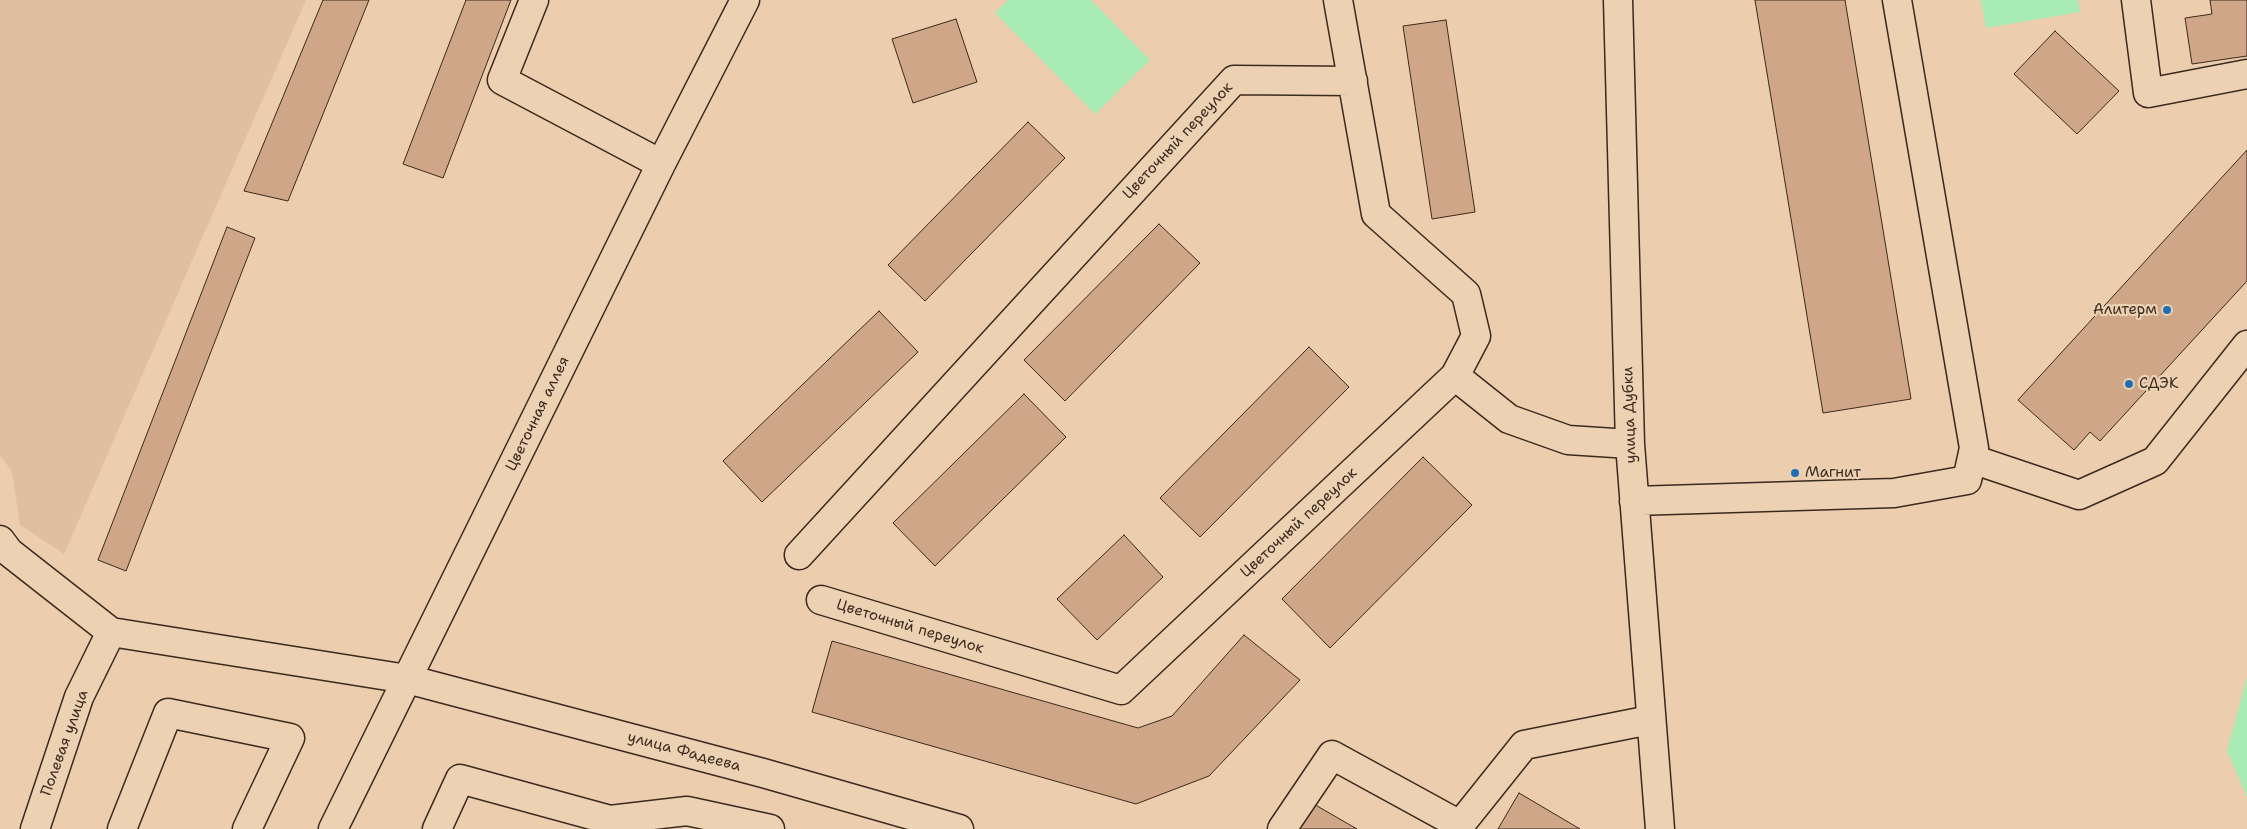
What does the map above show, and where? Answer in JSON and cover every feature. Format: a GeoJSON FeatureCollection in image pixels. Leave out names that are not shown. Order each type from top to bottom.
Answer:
{"type":"FeatureCollection","features":[{"type":"Feature","properties":{"kind":"street"},"geometry":{"type":"LineString","coordinates":[[534,0],[502,80],[661,164]]}},
{"type":"Feature","properties":{"kind":"street","name":"Цветочная аллея"},"geometry":{"type":"LineString","coordinates":[[333,829],[661,164],[745,0]]}},
{"type":"Feature","properties":{"kind":"street","name":"Цветочный переулок"},"geometry":{"type":"LineString","coordinates":[[821,600],[1121,690],[1455,376],[1476,336],[1466,294],[1376,214],[1338,0]]}},
{"type":"Feature","properties":{"kind":"street","name":"улица Дубки"},"geometry":{"type":"LineString","coordinates":[[1618,0],[1630,444],[1650,720],[1660,829]]}},
{"type":"Feature","properties":{"kind":"street"},"geometry":{"type":"LineString","coordinates":[[1634,500],[1894,493],[1967,480],[1974,448],[1897,0]]}},
{"type":"Feature","properties":{"kind":"street"},"geometry":{"type":"LineString","coordinates":[[2136,0],[2148,93],[2247,74]]}},
{"type":"Feature","properties":{"kind":"street","name":"Цветочный переулок"},"geometry":{"type":"LineString","coordinates":[[799,554],[1234,80],[1353,81]]}},
{"type":"Feature","properties":{"kind":"street"},"geometry":{"type":"LineString","coordinates":[[1972,458],[2079,494],[2155,461],[2247,344]]}},
{"type":"Feature","properties":{"kind":"street"},"geometry":{"type":"LineString","coordinates":[[1455,376],[1509,419],[1568,440],[1630,444]]}},
{"type":"Feature","properties":{"kind":"street"},"geometry":{"type":"LineString","coordinates":[[3,550],[111,632]]}},
{"type":"Feature","properties":{"kind":"street","name":"улица Фадеева"},"geometry":{"type":"LineString","coordinates":[[111,632],[407,679],[764,773],[959,829]]}},
{"type":"Feature","properties":{"kind":"street","name":"Полевая улица"},"geometry":{"type":"LineString","coordinates":[[35,829],[79,697],[111,632]]}},
{"type":"Feature","properties":{"kind":"street"},"geometry":{"type":"LineString","coordinates":[[122,829],[168,713],[290,738],[247,829]]}},
{"type":"Feature","properties":{"kind":"street"},"geometry":{"type":"LineString","coordinates":[[1282,829],[1332,755],[1460,826],[1524,745],[1650,720]]}},
{"type":"Feature","properties":{"kind":"street"},"geometry":{"type":"LineString","coordinates":[[437,829],[460,779],[610,824],[688,811],[770,829]]}},
{"type":"Feature","properties":{"kind":"shaded area"},"geometry":{"type":"Polygon","coordinates":[[[0,0],[306,0],[64,554],[20,525],[12,472],[0,455],[0,0]]]}},
{"type":"Feature","properties":{"kind":"green space"},"geometry":{"type":"Polygon","coordinates":[[[1008,0],[1091,0],[1150,60],[1095,114],[995,13],[1008,0]]]}},
{"type":"Feature","properties":{"kind":"green space"},"geometry":{"type":"Polygon","coordinates":[[[1981,0],[2078,0],[2080,12],[1986,28],[1981,0]]]}},
{"type":"Feature","properties":{"kind":"green space"},"geometry":{"type":"Polygon","coordinates":[[[2247,677],[2247,797],[2227,751],[2247,677]]]}},
{"type":"Feature","properties":{"kind":"building"},"geometry":{"type":"Polygon","coordinates":[[[323,0],[369,0],[288,201],[244,191],[323,0]]]}},
{"type":"Feature","properties":{"kind":"building"},"geometry":{"type":"Polygon","coordinates":[[[466,0],[511,0],[443,178],[403,164],[466,0]]]}},
{"type":"Feature","properties":{"kind":"building"},"geometry":{"type":"Polygon","coordinates":[[[1755,0],[1845,0],[1911,399],[1823,413],[1755,0]]]}},
{"type":"Feature","properties":{"kind":"building"},"geometry":{"type":"Polygon","coordinates":[[[2210,0],[2247,0],[2247,56],[2192,64],[2185,18],[2212,14],[2210,0]]]}},
{"type":"Feature","properties":{"kind":"building"},"geometry":{"type":"Polygon","coordinates":[[[956,19],[977,82],[913,103],[892,39],[956,19]]]}},
{"type":"Feature","properties":{"kind":"building"},"geometry":{"type":"Polygon","coordinates":[[[1446,20],[1475,212],[1432,219],[1403,26],[1446,20]]]}},
{"type":"Feature","properties":{"kind":"building"},"geometry":{"type":"Polygon","coordinates":[[[2055,31],[2119,91],[2077,134],[2014,74],[2055,31]]]}},
{"type":"Feature","properties":{"kind":"building"},"geometry":{"type":"Polygon","coordinates":[[[1028,122],[1065,158],[925,301],[888,265],[1028,122]]]}},
{"type":"Feature","properties":{"kind":"building"},"geometry":{"type":"Polygon","coordinates":[[[2247,150],[2247,281],[2100,441],[2090,432],[2074,450],[2018,400],[2247,150]]]}},
{"type":"Feature","properties":{"kind":"building"},"geometry":{"type":"Polygon","coordinates":[[[1159,224],[1200,263],[1065,401],[1024,360],[1159,224]]]}},
{"type":"Feature","properties":{"kind":"building"},"geometry":{"type":"Polygon","coordinates":[[[227,227],[255,238],[126,571],[98,560],[227,227]]]}},
{"type":"Feature","properties":{"kind":"building"},"geometry":{"type":"Polygon","coordinates":[[[879,311],[918,352],[762,502],[723,461],[879,311]]]}},
{"type":"Feature","properties":{"kind":"building"},"geometry":{"type":"Polygon","coordinates":[[[1309,347],[1349,387],[1200,537],[1160,498],[1309,347]]]}},
{"type":"Feature","properties":{"kind":"building"},"geometry":{"type":"Polygon","coordinates":[[[1024,394],[1066,437],[935,566],[893,523],[1024,394]]]}},
{"type":"Feature","properties":{"kind":"building"},"geometry":{"type":"Polygon","coordinates":[[[1423,457],[1472,505],[1330,648],[1282,599],[1423,457]]]}},
{"type":"Feature","properties":{"kind":"building"},"geometry":{"type":"Polygon","coordinates":[[[1124,535],[1163,577],[1097,640],[1057,599],[1124,535]]]}},
{"type":"Feature","properties":{"kind":"building"},"geometry":{"type":"Polygon","coordinates":[[[1244,635],[1300,680],[1209,776],[1136,804],[812,712],[832,641],[1138,728],[1172,716],[1244,635]]]}},
{"type":"Feature","properties":{"kind":"building"},"geometry":{"type":"Polygon","coordinates":[[[1519,793],[1580,829],[1498,829],[1519,793]]]}},
{"type":"Feature","properties":{"kind":"building"},"geometry":{"type":"Polygon","coordinates":[[[1312,803],[1357,829],[1296,829],[1312,803]]]}},
{"type":"Feature","properties":{"kind":"place","name":"Алитерм"},"geometry":{"type":"Point","coordinates":[2167,310]}},
{"type":"Feature","properties":{"kind":"place","name":"СДЭК"},"geometry":{"type":"Point","coordinates":[2129,384]}},
{"type":"Feature","properties":{"kind":"place","name":"Магнит"},"geometry":{"type":"Point","coordinates":[1795,473]}}]}
